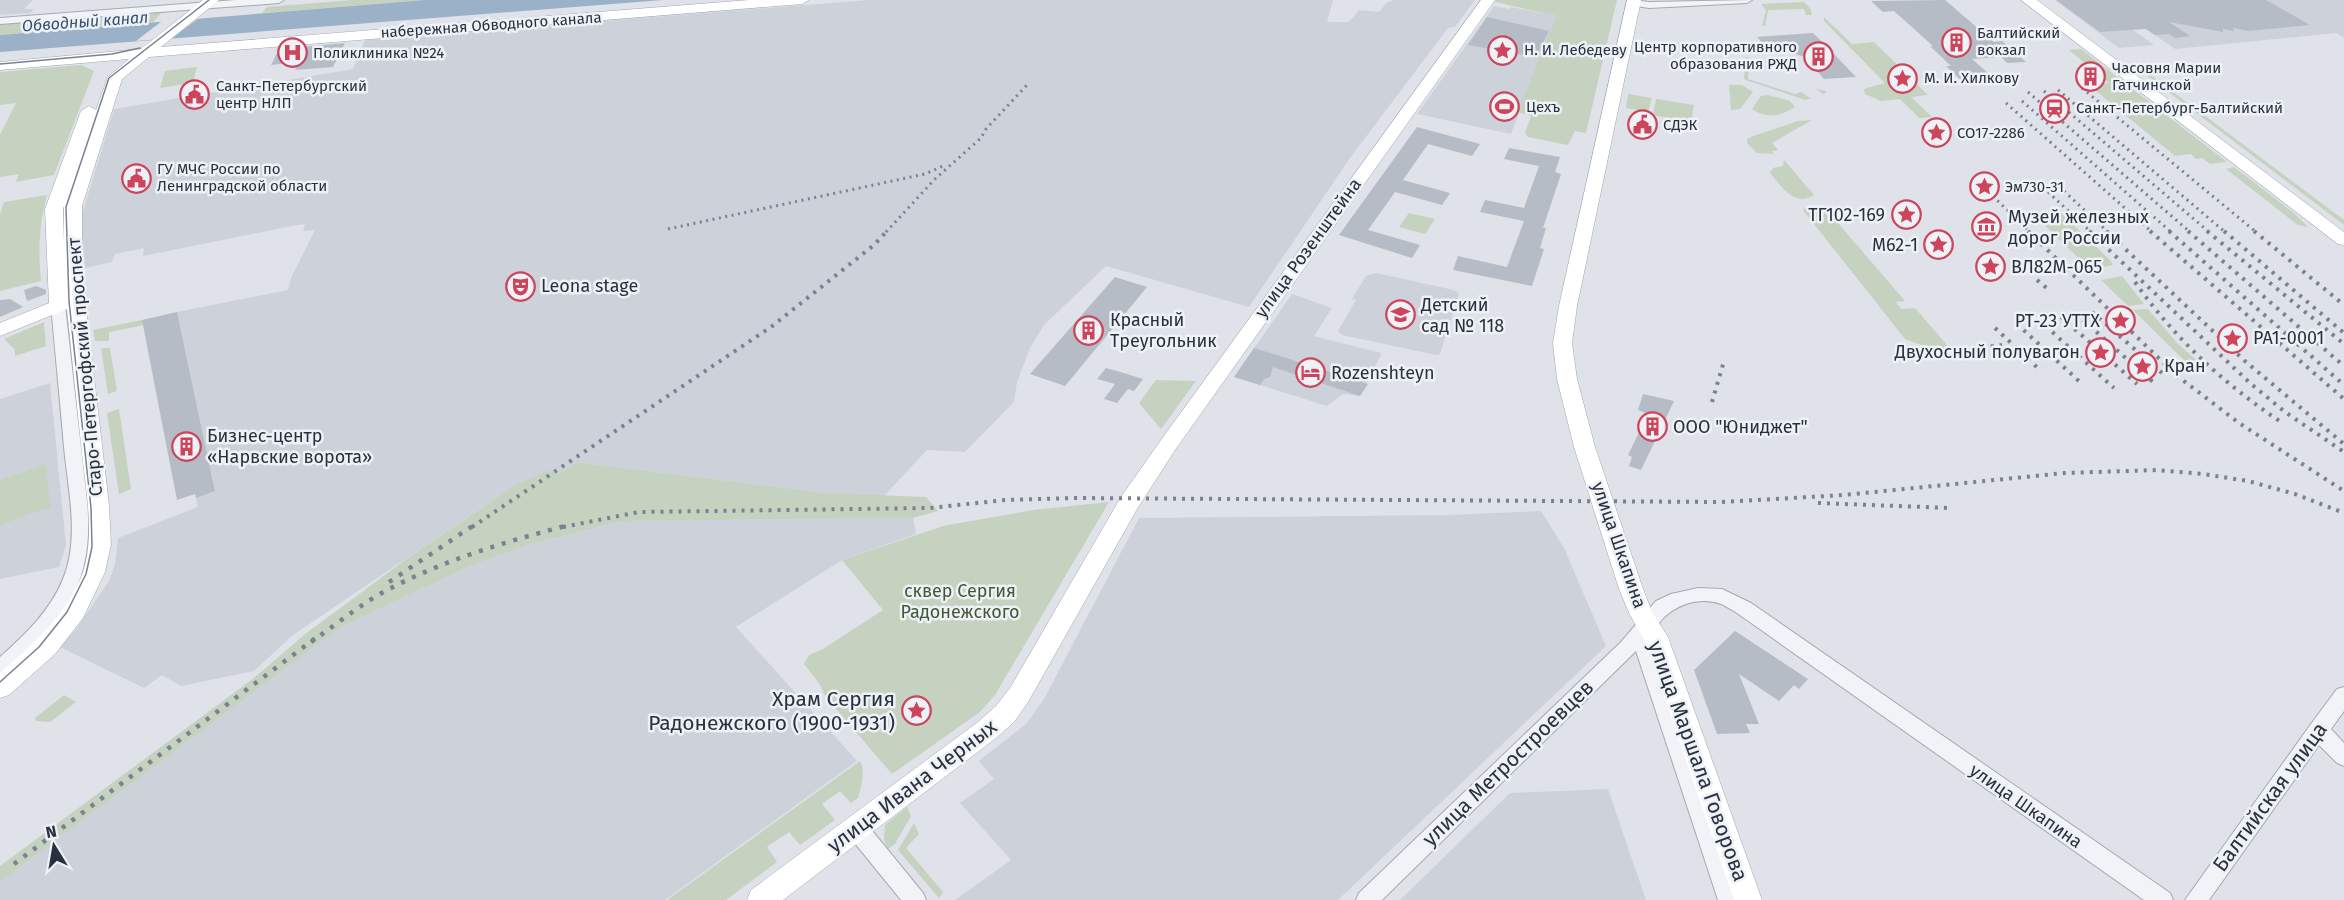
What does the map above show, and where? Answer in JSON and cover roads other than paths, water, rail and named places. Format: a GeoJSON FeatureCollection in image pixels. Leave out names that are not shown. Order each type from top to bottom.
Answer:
{"type":"FeatureCollection","features":[{"type":"Feature","properties":{"kind":"main road","name":"набережная Обводного канала"},"geometry":{"type":"LineString","coordinates":[[0,58],[719,0]]}},
{"type":"Feature","properties":{"kind":"main road","name":"набережная Обводного канала"},"geometry":{"type":"LineString","coordinates":[[0,66],[143,47],[802,0]]}},
{"type":"Feature","properties":{"kind":"main road","name":"улица Розенштейна"},"geometry":{"type":"LineString","coordinates":[[1133,498],[1263,310],[1488,0]]}},
{"type":"Feature","properties":{"kind":"main road"},"geometry":{"type":"LineString","coordinates":[[2028,0],[2344,240]]}},
{"type":"Feature","properties":{"kind":"main road"},"geometry":{"type":"LineString","coordinates":[[2038,0],[2344,231]]}},
{"type":"Feature","properties":{"kind":"main road","name":"улица Шкапина"},"geometry":{"type":"LineString","coordinates":[[1633,2],[1562,338],[1567,380],[1609,518],[1646,625]]}},
{"type":"Feature","properties":{"kind":"main road","name":"Старо-Петергофский проспект"},"geometry":{"type":"LineString","coordinates":[[0,688],[46,646],[75,611],[94,572],[100,545],[97,494],[67,302],[72,252],[72,206],[115,77],[143,47],[195,8]]}},
{"type":"Feature","properties":{"kind":"main road"},"geometry":{"type":"LineString","coordinates":[[0,330],[67,302]]}},
{"type":"Feature","properties":{"kind":"main road","name":"улица Ивана Черных"},"geometry":{"type":"LineString","coordinates":[[761,900],[1005,714],[1019,695],[1133,498]]}},
{"type":"Feature","properties":{"kind":"main road","name":"улица Маршала Говорова"},"geometry":{"type":"LineString","coordinates":[[1646,625],[1656,637],[1748,900]]}},
{"type":"Feature","properties":{"kind":"street"},"geometry":{"type":"LineString","coordinates":[[0,21],[279,0]]}},
{"type":"Feature","properties":{"kind":"street"},"geometry":{"type":"LineString","coordinates":[[1633,2],[1649,5],[1746,0]]}},
{"type":"Feature","properties":{"kind":"street","name":"Старо-Петергофский проспект"},"geometry":{"type":"LineString","coordinates":[[0,669],[27,645],[56,612],[73,577],[80,551],[67,302]]}},
{"type":"Feature","properties":{"kind":"street","name":"улица Шкапина"},"geometry":{"type":"LineString","coordinates":[[1646,625],[1663,606],[1671,601],[1698,595],[1722,596],[1744,608],[2162,900]]}},
{"type":"Feature","properties":{"kind":"street","name":"улица Метростроевцев"},"geometry":{"type":"LineString","coordinates":[[1367,900],[1628,647],[1646,625]]}},
{"type":"Feature","properties":{"kind":"street","name":"улица Маршала Говорова"},"geometry":{"type":"LineString","coordinates":[[1646,625],[1642,639],[1730,900]]}},
{"type":"Feature","properties":{"kind":"street","name":"Балтийская улица"},"geometry":{"type":"LineString","coordinates":[[2196,900],[2344,695]]}},
{"type":"Feature","properties":{"kind":"street"},"geometry":{"type":"LineString","coordinates":[[2318,730],[2344,757]]}},
{"type":"Feature","properties":{"kind":"street"},"geometry":{"type":"LineString","coordinates":[[857,829],[915,900]]}},
{"type":"Feature","properties":{"kind":"water","name":"Обводный канал"},"geometry":{"type":"Polygon","coordinates":[[[425,0],[663,0],[0,52],[0,35],[425,0]]]}},
{"type":"Feature","properties":{"kind":"tram line"},"geometry":{"type":"LineString","coordinates":[[0,682],[39,647],[67,612],[86,574],[92,547],[91,508],[69,301],[66,207],[109,78],[209,0]]}},
{"type":"Feature","properties":{"kind":"tram line"},"geometry":{"type":"LineString","coordinates":[[0,64],[112,54],[140,48]]}},
{"type":"Feature","properties":{"kind":"railway"},"geometry":{"type":"LineString","coordinates":[[886,232],[935,179],[981,138],[986,129],[1027,85]]}},
{"type":"Feature","properties":{"kind":"railway"},"geometry":{"type":"LineString","coordinates":[[2082,88],[2256,232]]}},
{"type":"Feature","properties":{"kind":"railway"},"geometry":{"type":"LineString","coordinates":[[2058,90],[2225,232]]}},
{"type":"Feature","properties":{"kind":"railway"},"geometry":{"type":"LineString","coordinates":[[2044,91],[2209,232]]}},
{"type":"Feature","properties":{"kind":"railway"},"geometry":{"type":"LineString","coordinates":[[2028,92],[2190,232]]}},
{"type":"Feature","properties":{"kind":"railway"},"geometry":{"type":"LineString","coordinates":[[2022,101],[2171,232]]}},
{"type":"Feature","properties":{"kind":"railway"},"geometry":{"type":"LineString","coordinates":[[2006,103],[2152,232]]}},
{"type":"Feature","properties":{"kind":"railway"},"geometry":{"type":"LineString","coordinates":[[1927,125],[1946,143]]}},
{"type":"Feature","properties":{"kind":"railway"},"geometry":{"type":"LineString","coordinates":[[668,229],[925,174],[943,166]]}},
{"type":"Feature","properties":{"kind":"railway"},"geometry":{"type":"LineString","coordinates":[[1974,178],[2030,232]]}},
{"type":"Feature","properties":{"kind":"railway"},"geometry":{"type":"LineString","coordinates":[[2064,191],[2108,232]]}},
{"type":"Feature","properties":{"kind":"railway"},"geometry":{"type":"LineString","coordinates":[[2048,192],[2091,232]]}},
{"type":"Feature","properties":{"kind":"railway"},"geometry":{"type":"LineString","coordinates":[[472,527],[771,327],[874,245],[887,231]]}},
{"type":"Feature","properties":{"kind":"railway"},"geometry":{"type":"LineString","coordinates":[[2028,231],[2176,375],[2239,423],[2344,491]]}},
{"type":"Feature","properties":{"kind":"railway"},"geometry":{"type":"LineString","coordinates":[[2089,231],[2250,383],[2285,412],[2344,452]]}},
{"type":"Feature","properties":{"kind":"railway"},"geometry":{"type":"LineString","coordinates":[[2106,231],[2246,362],[2344,444]]}},
{"type":"Feature","properties":{"kind":"railway"},"geometry":{"type":"LineString","coordinates":[[2150,231],[2344,399]]}},
{"type":"Feature","properties":{"kind":"railway"},"geometry":{"type":"LineString","coordinates":[[2169,231],[2344,385]]}},
{"type":"Feature","properties":{"kind":"railway"},"geometry":{"type":"LineString","coordinates":[[2188,231],[2344,366]]}},
{"type":"Feature","properties":{"kind":"railway"},"geometry":{"type":"LineString","coordinates":[[2207,231],[2344,344]]}},
{"type":"Feature","properties":{"kind":"railway"},"geometry":{"type":"LineString","coordinates":[[2224,231],[2344,333]]}},
{"type":"Feature","properties":{"kind":"railway"},"geometry":{"type":"LineString","coordinates":[[2254,231],[2344,305]]}},
{"type":"Feature","properties":{"kind":"railway"},"geometry":{"type":"LineString","coordinates":[[2037,280],[2048,289]]}},
{"type":"Feature","properties":{"kind":"railway"},"geometry":{"type":"LineString","coordinates":[[2135,282],[2150,303],[2201,359],[2239,392],[2281,422]]}},
{"type":"Feature","properties":{"kind":"railway"},"geometry":{"type":"LineString","coordinates":[[2092,312],[2162,373]]}},
{"type":"Feature","properties":{"kind":"railway"},"geometry":{"type":"LineString","coordinates":[[2076,314],[2153,382]]}},
{"type":"Feature","properties":{"kind":"railway"},"geometry":{"type":"LineString","coordinates":[[2061,317],[2137,384]]}},
{"type":"Feature","properties":{"kind":"railway"},"geometry":{"type":"LineString","coordinates":[[2039,320],[2114,388]]}},
{"type":"Feature","properties":{"kind":"railway"},"geometry":{"type":"LineString","coordinates":[[2017,324],[2081,383]]}},
{"type":"Feature","properties":{"kind":"railway"},"geometry":{"type":"LineString","coordinates":[[1995,328],[2041,371]]}},
{"type":"Feature","properties":{"kind":"railway"},"geometry":{"type":"LineString","coordinates":[[1964,350],[2002,345]]}},
{"type":"Feature","properties":{"kind":"railway"},"geometry":{"type":"LineString","coordinates":[[1712,402],[1724,361]]}},
{"type":"Feature","properties":{"kind":"railway"},"geometry":{"type":"LineString","coordinates":[[563,527],[639,512],[930,508],[1005,500],[1073,498],[1722,502],[1844,495],[2065,473],[2157,470],[2248,481],[2295,494],[2344,513]]}},
{"type":"Feature","properties":{"kind":"railway"},"geometry":{"type":"LineString","coordinates":[[1818,503],[1950,508]]}},
{"type":"Feature","properties":{"kind":"railway"},"geometry":{"type":"LineString","coordinates":[[389,582],[474,525]]}},
{"type":"Feature","properties":{"kind":"railway"},"geometry":{"type":"LineString","coordinates":[[311,642],[370,600],[434,568],[478,552],[569,525]]}},
{"type":"Feature","properties":{"kind":"railway"},"geometry":{"type":"LineString","coordinates":[[14,864],[317,637]]}},
{"type":"Feature","properties":{"kind":"place","name":"Балтийский вокзал"},"geometry":{"type":"Point","coordinates":[1956,42]}},
{"type":"Feature","properties":{"kind":"place","name":"Н. И. Лебедеву"},"geometry":{"type":"Point","coordinates":[1503,50]}},
{"type":"Feature","properties":{"kind":"place","name":"Поликлиника №24"},"geometry":{"type":"Point","coordinates":[292,53]}},
{"type":"Feature","properties":{"kind":"place","name":"Центр корпоративного образования РЖД"},"geometry":{"type":"Point","coordinates":[1818,56]}},
{"type":"Feature","properties":{"kind":"place","name":"Часовня Марии Гатчинской"},"geometry":{"type":"Point","coordinates":[2091,77]}},
{"type":"Feature","properties":{"kind":"place","name":"М. И. Хилкову"},"geometry":{"type":"Point","coordinates":[1903,78]}},
{"type":"Feature","properties":{"kind":"place","name":"Санкт-Петербургский центр НЛП"},"geometry":{"type":"Point","coordinates":[195,95]}},
{"type":"Feature","properties":{"kind":"place","name":"Цехъ"},"geometry":{"type":"Point","coordinates":[1505,107]}},
{"type":"Feature","properties":{"kind":"place","name":"Санкт-Петербург-Балтийский"},"geometry":{"type":"Point","coordinates":[2055,108]}},
{"type":"Feature","properties":{"kind":"place","name":"СДЭК"},"geometry":{"type":"Point","coordinates":[1642,125]}},
{"type":"Feature","properties":{"kind":"place","name":"СО17-2286"},"geometry":{"type":"Point","coordinates":[1936,133]}},
{"type":"Feature","properties":{"kind":"place","name":"ГУ МЧС России по Ленинградской области"},"geometry":{"type":"Point","coordinates":[136,178]}},
{"type":"Feature","properties":{"kind":"place","name":"Эм730-31"},"geometry":{"type":"Point","coordinates":[1984,187]}},
{"type":"Feature","properties":{"kind":"place","name":"ТГ102-169"},"geometry":{"type":"Point","coordinates":[1906,215]}},
{"type":"Feature","properties":{"kind":"place","name":"Музей железных дорог России"},"geometry":{"type":"Point","coordinates":[1987,227]}},
{"type":"Feature","properties":{"kind":"place","name":"М62-1"},"geometry":{"type":"Point","coordinates":[1939,245]}},
{"type":"Feature","properties":{"kind":"place","name":"ВЛ82М-065"},"geometry":{"type":"Point","coordinates":[1990,267]}},
{"type":"Feature","properties":{"kind":"place","name":"Leona stage"},"geometry":{"type":"Point","coordinates":[520,286]}},
{"type":"Feature","properties":{"kind":"place","name":"Детский сад № 118"},"geometry":{"type":"Point","coordinates":[1400,315]}},
{"type":"Feature","properties":{"kind":"place","name":"РТ-23 УТТХ"},"geometry":{"type":"Point","coordinates":[2121,321]}},
{"type":"Feature","properties":{"kind":"place","name":"Красный Треугольник"},"geometry":{"type":"Point","coordinates":[1089,330]}},
{"type":"Feature","properties":{"kind":"place","name":"РА1-0001"},"geometry":{"type":"Point","coordinates":[2232,338]}},
{"type":"Feature","properties":{"kind":"place","name":"Двухосный полувагон"},"geometry":{"type":"Point","coordinates":[2101,352]}},
{"type":"Feature","properties":{"kind":"place","name":"Кран"},"geometry":{"type":"Point","coordinates":[2143,366]}},
{"type":"Feature","properties":{"kind":"place","name":"Rozenshteyn"},"geometry":{"type":"Point","coordinates":[1310,373]}},
{"type":"Feature","properties":{"kind":"place","name":"ООО \"Юниджет\""},"geometry":{"type":"Point","coordinates":[1652,427]}},
{"type":"Feature","properties":{"kind":"place","name":"Бизнес-центр «Нарвские ворота»"},"geometry":{"type":"Point","coordinates":[186,446]}},
{"type":"Feature","properties":{"kind":"place","name":"Храм Сергия Радонежского (1900-1931)"},"geometry":{"type":"Point","coordinates":[916,711]}},
{"type":"Feature","properties":{"kind":"park label","name":"сквер Сергия Радонежского"},"geometry":{"type":"Point","coordinates":[960,601]}}]}
